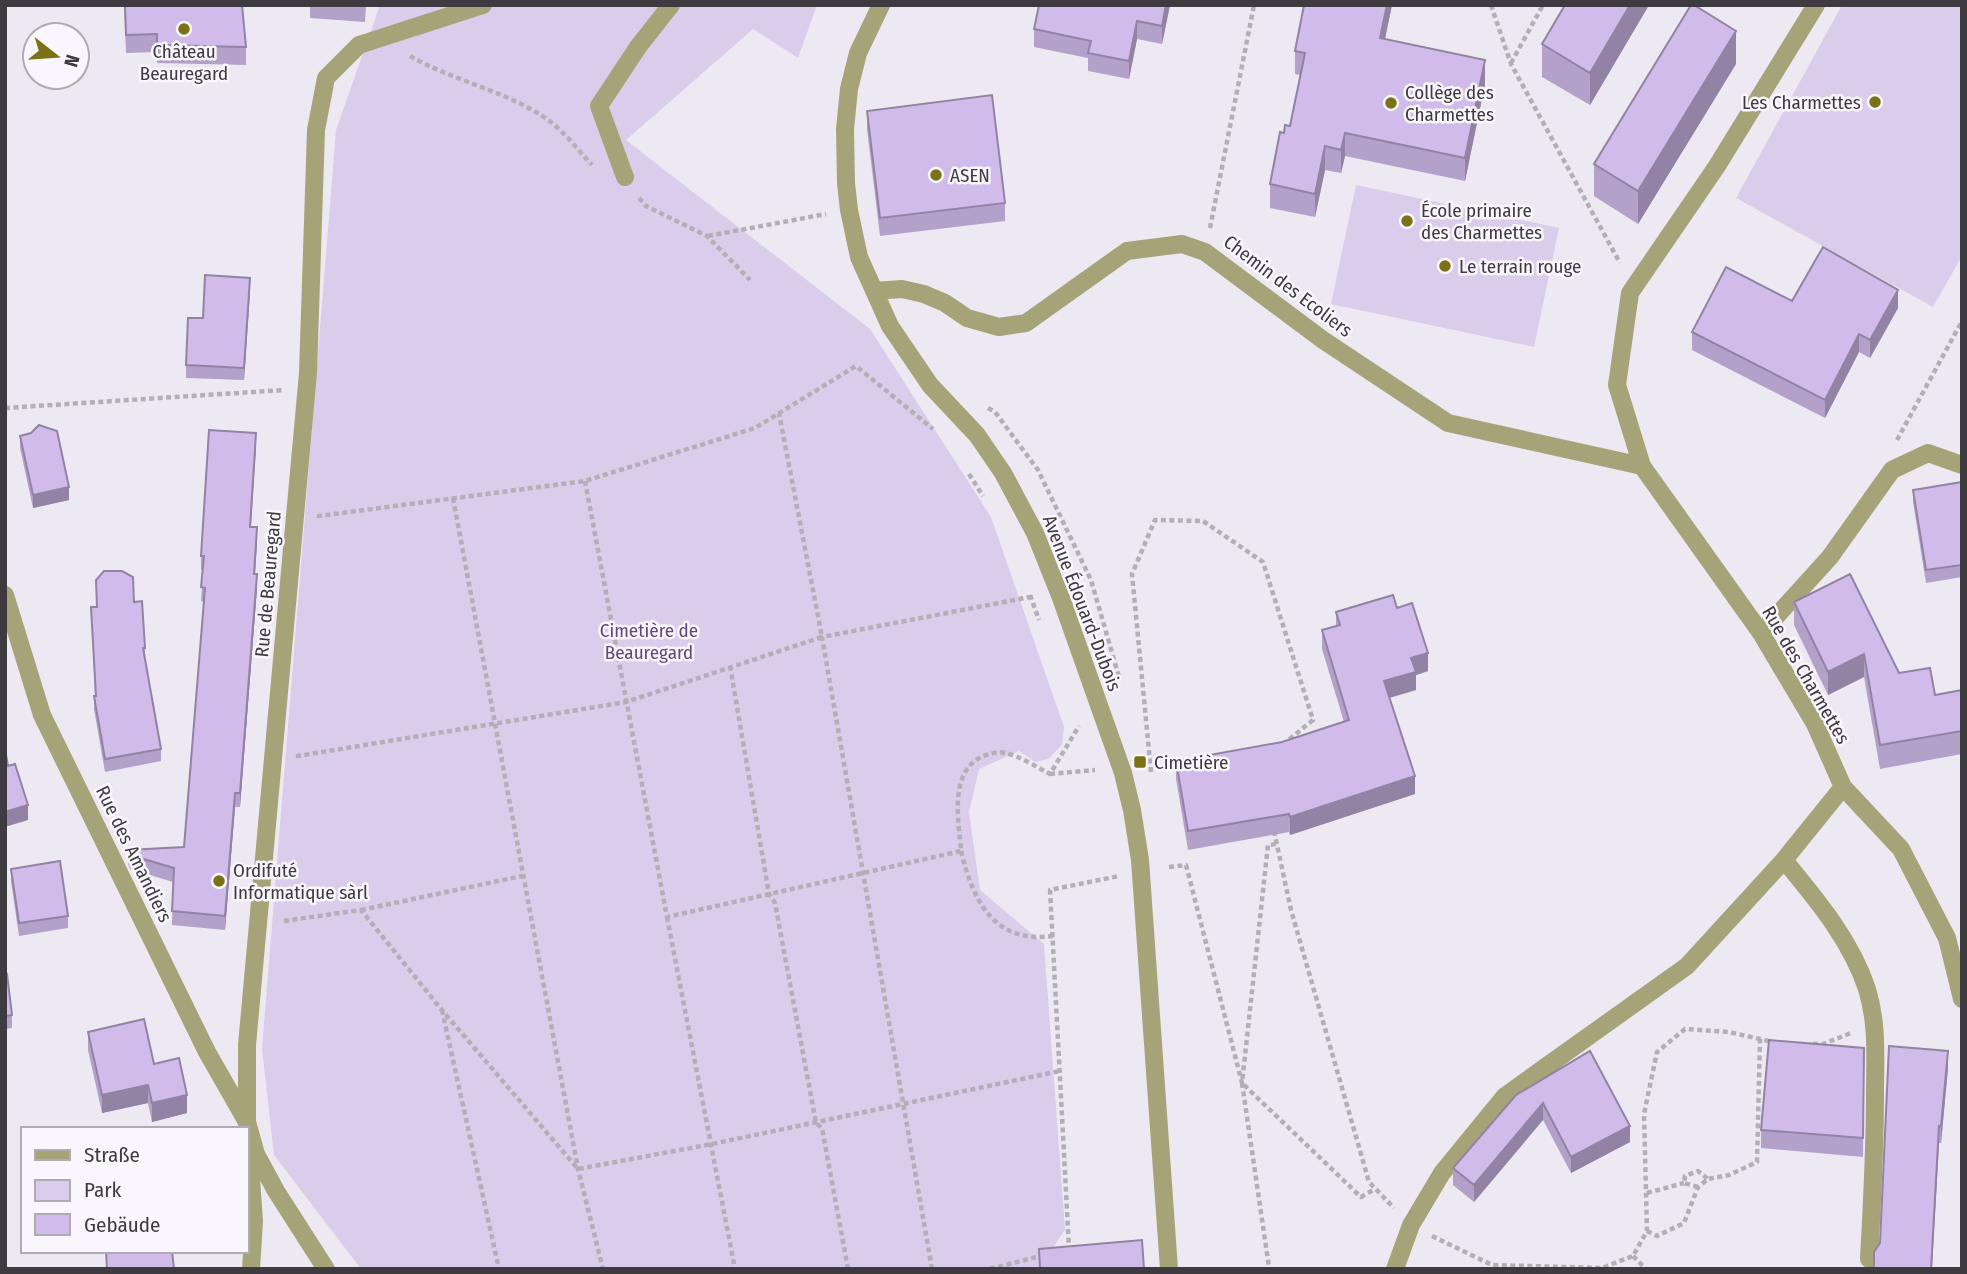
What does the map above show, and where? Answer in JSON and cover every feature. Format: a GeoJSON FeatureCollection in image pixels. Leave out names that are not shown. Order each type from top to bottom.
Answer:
{"type":"FeatureCollection","features":[{"type":"Feature","properties":{"kind":"street","name":"Rue de Beauregard"},"geometry":{"type":"LineString","coordinates":[[247,1127],[247,1045],[306,388],[316,130],[326,78],[359,46],[483,5]]}},
{"type":"Feature","properties":{"kind":"street"},"geometry":{"type":"LineString","coordinates":[[625,177],[599,106],[638,47],[671,5]]}},
{"type":"Feature","properties":{"kind":"street","name":"Avenue Édouard-Dubois"},"geometry":{"type":"LineString","coordinates":[[881,5],[858,53],[849,89],[845,129],[849,210],[859,257],[890,326],[930,385],[976,435],[1003,472],[1035,533],[1123,773],[1140,860],[1169,1269]]}},
{"type":"Feature","properties":{"kind":"street","name":"Rue des Charmettes"},"geometry":{"type":"LineString","coordinates":[[1816,5],[1717,166],[1630,293],[1618,385],[1642,466],[1761,633],[1815,724],[1843,787],[1901,849],[1947,938],[1962,999]]}},
{"type":"Feature","properties":{"kind":"street","name":"Chemin des Ecoliers"},"geometry":{"type":"LineString","coordinates":[[874,291],[902,289],[924,294],[946,303],[967,318],[999,327],[1026,323],[1127,251],[1182,244],[1205,251],[1323,340],[1448,424],[1642,466]]}},
{"type":"Feature","properties":{"kind":"street"},"geometry":{"type":"LineString","coordinates":[[1761,633],[1830,557],[1892,470],[1928,453],[1962,465]]}},
{"type":"Feature","properties":{"kind":"street","name":"Rue des Amandiers"},"geometry":{"type":"LineString","coordinates":[[5,595],[42,715],[207,1052],[247,1122]]}},
{"type":"Feature","properties":{"kind":"street"},"geometry":{"type":"LineString","coordinates":[[1395,1269],[1411,1225],[1442,1173],[1505,1096],[1687,966],[1783,860],[1843,787]]}},
{"type":"Feature","properties":{"kind":"street"},"geometry":{"type":"LineString","coordinates":[[1783,860],[1817,901],[1846,943],[1866,987],[1876,1023],[1869,1259]]}},
{"type":"Feature","properties":{"kind":"street"},"geometry":{"type":"LineString","coordinates":[[247,1122],[256,1154],[271,1182],[326,1269]]}},
{"type":"Feature","properties":{"kind":"street","name":"Rue de Beauregard"},"geometry":{"type":"LineString","coordinates":[[248,1136],[254,1221],[251,1269]]}},
{"type":"Feature","properties":{"kind":"path"},"geometry":{"type":"LineString","coordinates":[[1205,251],[1254,5]]}},
{"type":"Feature","properties":{"kind":"path"},"geometry":{"type":"LineString","coordinates":[[1491,5],[1511,64],[1620,264],[1636,284]]}},
{"type":"Feature","properties":{"kind":"path"},"geometry":{"type":"LineString","coordinates":[[1511,64],[1543,5]]}},
{"type":"Feature","properties":{"kind":"path"},"geometry":{"type":"LineString","coordinates":[[383,37],[430,68],[514,100],[552,123],[592,165],[603,173],[625,177],[646,206],[707,236],[750,280]]}},
{"type":"Feature","properties":{"kind":"path"},"geometry":{"type":"LineString","coordinates":[[707,236],[831,213]]}},
{"type":"Feature","properties":{"kind":"path"},"geometry":{"type":"LineString","coordinates":[[1892,470],[1889,454],[1962,321]]}},
{"type":"Feature","properties":{"kind":"path"},"geometry":{"type":"LineString","coordinates":[[318,529],[319,516],[585,481],[755,428],[856,366],[939,434]]}},
{"type":"Feature","properties":{"kind":"path"},"geometry":{"type":"LineString","coordinates":[[5,408],[306,388]]}},
{"type":"Feature","properties":{"kind":"path"},"geometry":{"type":"LineString","coordinates":[[779,413],[822,637],[932,1269]]}},
{"type":"Feature","properties":{"kind":"path"},"geometry":{"type":"LineString","coordinates":[[963,463],[990,506]]}},
{"type":"Feature","properties":{"kind":"path"},"geometry":{"type":"LineString","coordinates":[[585,481],[735,1269]]}},
{"type":"Feature","properties":{"kind":"path"},"geometry":{"type":"LineString","coordinates":[[453,498],[578,1169],[603,1269]]}},
{"type":"Feature","properties":{"kind":"path"},"geometry":{"type":"LineString","coordinates":[[1153,785],[1132,574],[1155,520],[1203,521],[1263,562],[1313,720],[1281,746]]}},
{"type":"Feature","properties":{"kind":"path"},"geometry":{"type":"LineString","coordinates":[[1026,585],[1040,623]]}},
{"type":"Feature","properties":{"kind":"path"},"geometry":{"type":"LineString","coordinates":[[298,756],[626,702],[822,637],[1030,597]]}},
{"type":"Feature","properties":{"kind":"path"},"geometry":{"type":"LineString","coordinates":[[730,666],[769,894],[775,903],[816,1123],[822,1128],[848,1269]]}},
{"type":"Feature","properties":{"kind":"path"},"geometry":{"type":"LineString","coordinates":[[1052,936],[1035,939],[1004,930],[977,897],[967,878],[961,851],[958,790],[965,772],[974,761],[1004,752],[1050,774],[1079,726],[1074,713]]}},
{"type":"Feature","properties":{"kind":"path"},"geometry":{"type":"LineString","coordinates":[[297,769],[299,742]]}},
{"type":"Feature","properties":{"kind":"path"},"geometry":{"type":"LineString","coordinates":[[1274,831],[1291,910],[1368,1182],[1411,1225],[1492,1265],[1602,1268],[1633,1256],[1647,1231],[1644,1114],[1657,1052],[1685,1029],[1729,1031],[1787,1045]]}},
{"type":"Feature","properties":{"kind":"path"},"geometry":{"type":"LineString","coordinates":[[1242,1083],[1268,845],[1277,844]]}},
{"type":"Feature","properties":{"kind":"path"},"geometry":{"type":"LineString","coordinates":[[667,917],[961,851]]}},
{"type":"Feature","properties":{"kind":"path"},"geometry":{"type":"LineString","coordinates":[[990,1269],[1069,1248],[1050,890],[1121,876],[1119,863]]}},
{"type":"Feature","properties":{"kind":"path"},"geometry":{"type":"LineString","coordinates":[[1169,867],[1186,865],[1242,1083],[1269,1267]]}},
{"type":"Feature","properties":{"kind":"path"},"geometry":{"type":"LineString","coordinates":[[283,932],[284,919],[361,910],[522,876]]}},
{"type":"Feature","properties":{"kind":"path"},"geometry":{"type":"LineString","coordinates":[[361,910],[578,1169]]}},
{"type":"Feature","properties":{"kind":"path"},"geometry":{"type":"LineString","coordinates":[[442,1009],[499,1269]]}},
{"type":"Feature","properties":{"kind":"path"},"geometry":{"type":"LineString","coordinates":[[1811,1044],[1823,1044],[1876,1023]]}},
{"type":"Feature","properties":{"kind":"path"},"geometry":{"type":"LineString","coordinates":[[1647,1231],[1657,1236],[1684,1223],[1698,1187],[1708,1179],[1729,1175],[1757,1162],[1760,1039]]}},
{"type":"Feature","properties":{"kind":"path"},"geometry":{"type":"LineString","coordinates":[[578,1169],[1060,1072]]}},
{"type":"Feature","properties":{"kind":"path"},"geometry":{"type":"LineString","coordinates":[[1242,1083],[1361,1197],[1375,1189]]}},
{"type":"Feature","properties":{"kind":"path"},"geometry":{"type":"LineString","coordinates":[[1684,1183],[1685,1175],[1698,1171],[1708,1179]]}},
{"type":"Feature","properties":{"kind":"path"},"geometry":{"type":"LineString","coordinates":[[1647,1193],[1684,1183],[1698,1187]]}},
{"type":"Feature","properties":{"kind":"path"},"geometry":{"type":"LineString","coordinates":[[1633,1256],[1646,1269]]}},
{"type":"Feature","properties":{"kind":"green space","name":"Cimetière de Beauregard"},"geometry":{"type":"Polygon","coordinates":[[[380,5],[817,5],[798,58],[753,29],[626,140],[870,329],[991,517],[1064,727],[1062,745],[1048,759],[1035,762],[1019,751],[979,769],[969,812],[980,890],[1044,944],[1065,1230],[1038,1269],[361,1269],[274,1155],[262,1049],[336,130],[380,5]]]}},
{"type":"Feature","properties":{"kind":"green space","name":"Les Charmettes"},"geometry":{"type":"Polygon","coordinates":[[[1842,5],[1962,5],[1962,256],[1933,307],[1736,198],[1842,5]]]}},
{"type":"Feature","properties":{"kind":"green space","name":"Le terrain rouge"},"geometry":{"type":"Polygon","coordinates":[[[1356,185],[1559,228],[1534,347],[1331,304],[1356,185]]]}},
{"type":"Feature","properties":{"kind":"building","name":"Château Beauregard"},"geometry":{"type":"Polygon","coordinates":[[[125,5],[242,5],[246,47],[157,45],[157,34],[126,35],[125,5]]]}},
{"type":"Feature","properties":{"kind":"building"},"geometry":{"type":"Polygon","coordinates":[[[1039,5],[1166,5],[1162,26],[1137,21],[1129,61],[1088,53],[1091,41],[1034,29],[1039,5]]]}},
{"type":"Feature","properties":{"kind":"building","name":"Collège des Charmettes"},"geometry":{"type":"Polygon","coordinates":[[[1304,5],[1387,5],[1380,38],[1485,60],[1465,158],[1345,133],[1341,150],[1325,146],[1315,194],[1270,184],[1280,132],[1284,133],[1285,125],[1290,126],[1305,53],[1295,51],[1304,5]]]}},
{"type":"Feature","properties":{"kind":"building"},"geometry":{"type":"Polygon","coordinates":[[[1565,5],[1630,5],[1590,73],[1542,44],[1565,5]]]}},
{"type":"Feature","properties":{"kind":"building"},"geometry":{"type":"Polygon","coordinates":[[[1691,5],[1736,31],[1638,191],[1594,164],[1691,5]]]}},
{"type":"Feature","properties":{"kind":"building","name":"ASEN"},"geometry":{"type":"Polygon","coordinates":[[[992,95],[1005,203],[880,218],[867,111],[992,95]]]}},
{"type":"Feature","properties":{"kind":"building"},"geometry":{"type":"Polygon","coordinates":[[[1823,247],[1898,290],[1870,340],[1859,334],[1825,400],[1692,332],[1726,267],[1792,301],[1823,247]]]}},
{"type":"Feature","properties":{"kind":"building"},"geometry":{"type":"Polygon","coordinates":[[[205,275],[250,278],[244,368],[186,365],[188,318],[203,318],[205,275]]]}},
{"type":"Feature","properties":{"kind":"building"},"geometry":{"type":"Polygon","coordinates":[[[39,425],[57,431],[69,487],[33,495],[20,436],[31,433],[39,425]]]}},
{"type":"Feature","properties":{"kind":"building"},"geometry":{"type":"Polygon","coordinates":[[[209,430],[256,433],[250,527],[257,527],[254,574],[257,574],[240,793],[235,793],[225,916],[172,911],[174,868],[130,855],[128,850],[184,847],[205,588],[201,587],[204,556],[201,556],[209,430]]]}},
{"type":"Feature","properties":{"kind":"building"},"geometry":{"type":"Polygon","coordinates":[[[1962,482],[1962,565],[1926,570],[1913,490],[1962,482]]]}},
{"type":"Feature","properties":{"kind":"building"},"geometry":{"type":"Polygon","coordinates":[[[104,571],[122,571],[133,577],[134,602],[142,601],[143,648],[161,749],[105,759],[94,696],[91,607],[97,607],[96,580],[104,571]]]}},
{"type":"Feature","properties":{"kind":"building"},"geometry":{"type":"Polygon","coordinates":[[[1850,574],[1899,673],[1930,668],[1935,695],[1962,690],[1962,731],[1880,745],[1864,654],[1828,672],[1794,602],[1850,574]]]}},
{"type":"Feature","properties":{"kind":"building"},"geometry":{"type":"Polygon","coordinates":[[[1393,595],[1397,608],[1412,603],[1428,653],[1411,658],[1416,672],[1384,681],[1415,776],[1290,817],[1289,814],[1188,831],[1176,761],[1282,742],[1349,720],[1322,630],[1340,625],[1336,612],[1393,595]]]}},
{"type":"Feature","properties":{"kind":"building"},"geometry":{"type":"Polygon","coordinates":[[[5,749],[8,766],[15,764],[28,805],[5,812],[5,749]]]}},
{"type":"Feature","properties":{"kind":"building"},"geometry":{"type":"Polygon","coordinates":[[[60,861],[68,916],[19,923],[11,869],[60,861]]]}},
{"type":"Feature","properties":{"kind":"building"},"geometry":{"type":"Polygon","coordinates":[[[5,974],[12,1015],[5,1016],[5,974]]]}},
{"type":"Feature","properties":{"kind":"building"},"geometry":{"type":"Polygon","coordinates":[[[144,1019],[154,1064],[179,1058],[187,1095],[152,1103],[148,1085],[102,1095],[88,1032],[144,1019]]]}},
{"type":"Feature","properties":{"kind":"building"},"geometry":{"type":"Polygon","coordinates":[[[1769,1040],[1864,1048],[1863,1138],[1761,1130],[1769,1040]]]}},
{"type":"Feature","properties":{"kind":"building"},"geometry":{"type":"Polygon","coordinates":[[[1889,1046],[1948,1051],[1939,1126],[1931,1269],[1874,1269],[1874,1252],[1880,1243],[1889,1046]]]}},
{"type":"Feature","properties":{"kind":"building"},"geometry":{"type":"Polygon","coordinates":[[[1590,1051],[1630,1126],[1571,1157],[1543,1103],[1474,1185],[1453,1168],[1516,1095],[1590,1051]]]}},
{"type":"Feature","properties":{"kind":"building"},"geometry":{"type":"Polygon","coordinates":[[[1142,1240],[1144,1269],[1040,1269],[1039,1249],[1142,1240]]]}},
{"type":"Feature","properties":{"kind":"building"},"geometry":{"type":"Polygon","coordinates":[[[106,1253],[172,1253],[174,1269],[107,1269],[106,1253]]]}},
{"type":"Feature","properties":{"kind":"place","name":"Château Beauregard"},"geometry":{"type":"Point","coordinates":[184,29]}},
{"type":"Feature","properties":{"kind":"place","name":"Les Charmettes"},"geometry":{"type":"Point","coordinates":[1875,102]}},
{"type":"Feature","properties":{"kind":"place","name":"Collège des Charmettes"},"geometry":{"type":"Point","coordinates":[1391,103]}},
{"type":"Feature","properties":{"kind":"place","name":"ASEN"},"geometry":{"type":"Point","coordinates":[936,175]}},
{"type":"Feature","properties":{"kind":"place","name":"École primaire des Charmettes"},"geometry":{"type":"Point","coordinates":[1407,221]}},
{"type":"Feature","properties":{"kind":"place","name":"Le terrain rouge"},"geometry":{"type":"Point","coordinates":[1445,266]}},
{"type":"Feature","properties":{"kind":"place","name":"Cimetière"},"geometry":{"type":"Point","coordinates":[1140,762]}},
{"type":"Feature","properties":{"kind":"place","name":"Ordifuté Informatique sàrl"},"geometry":{"type":"Point","coordinates":[219,881]}}]}
